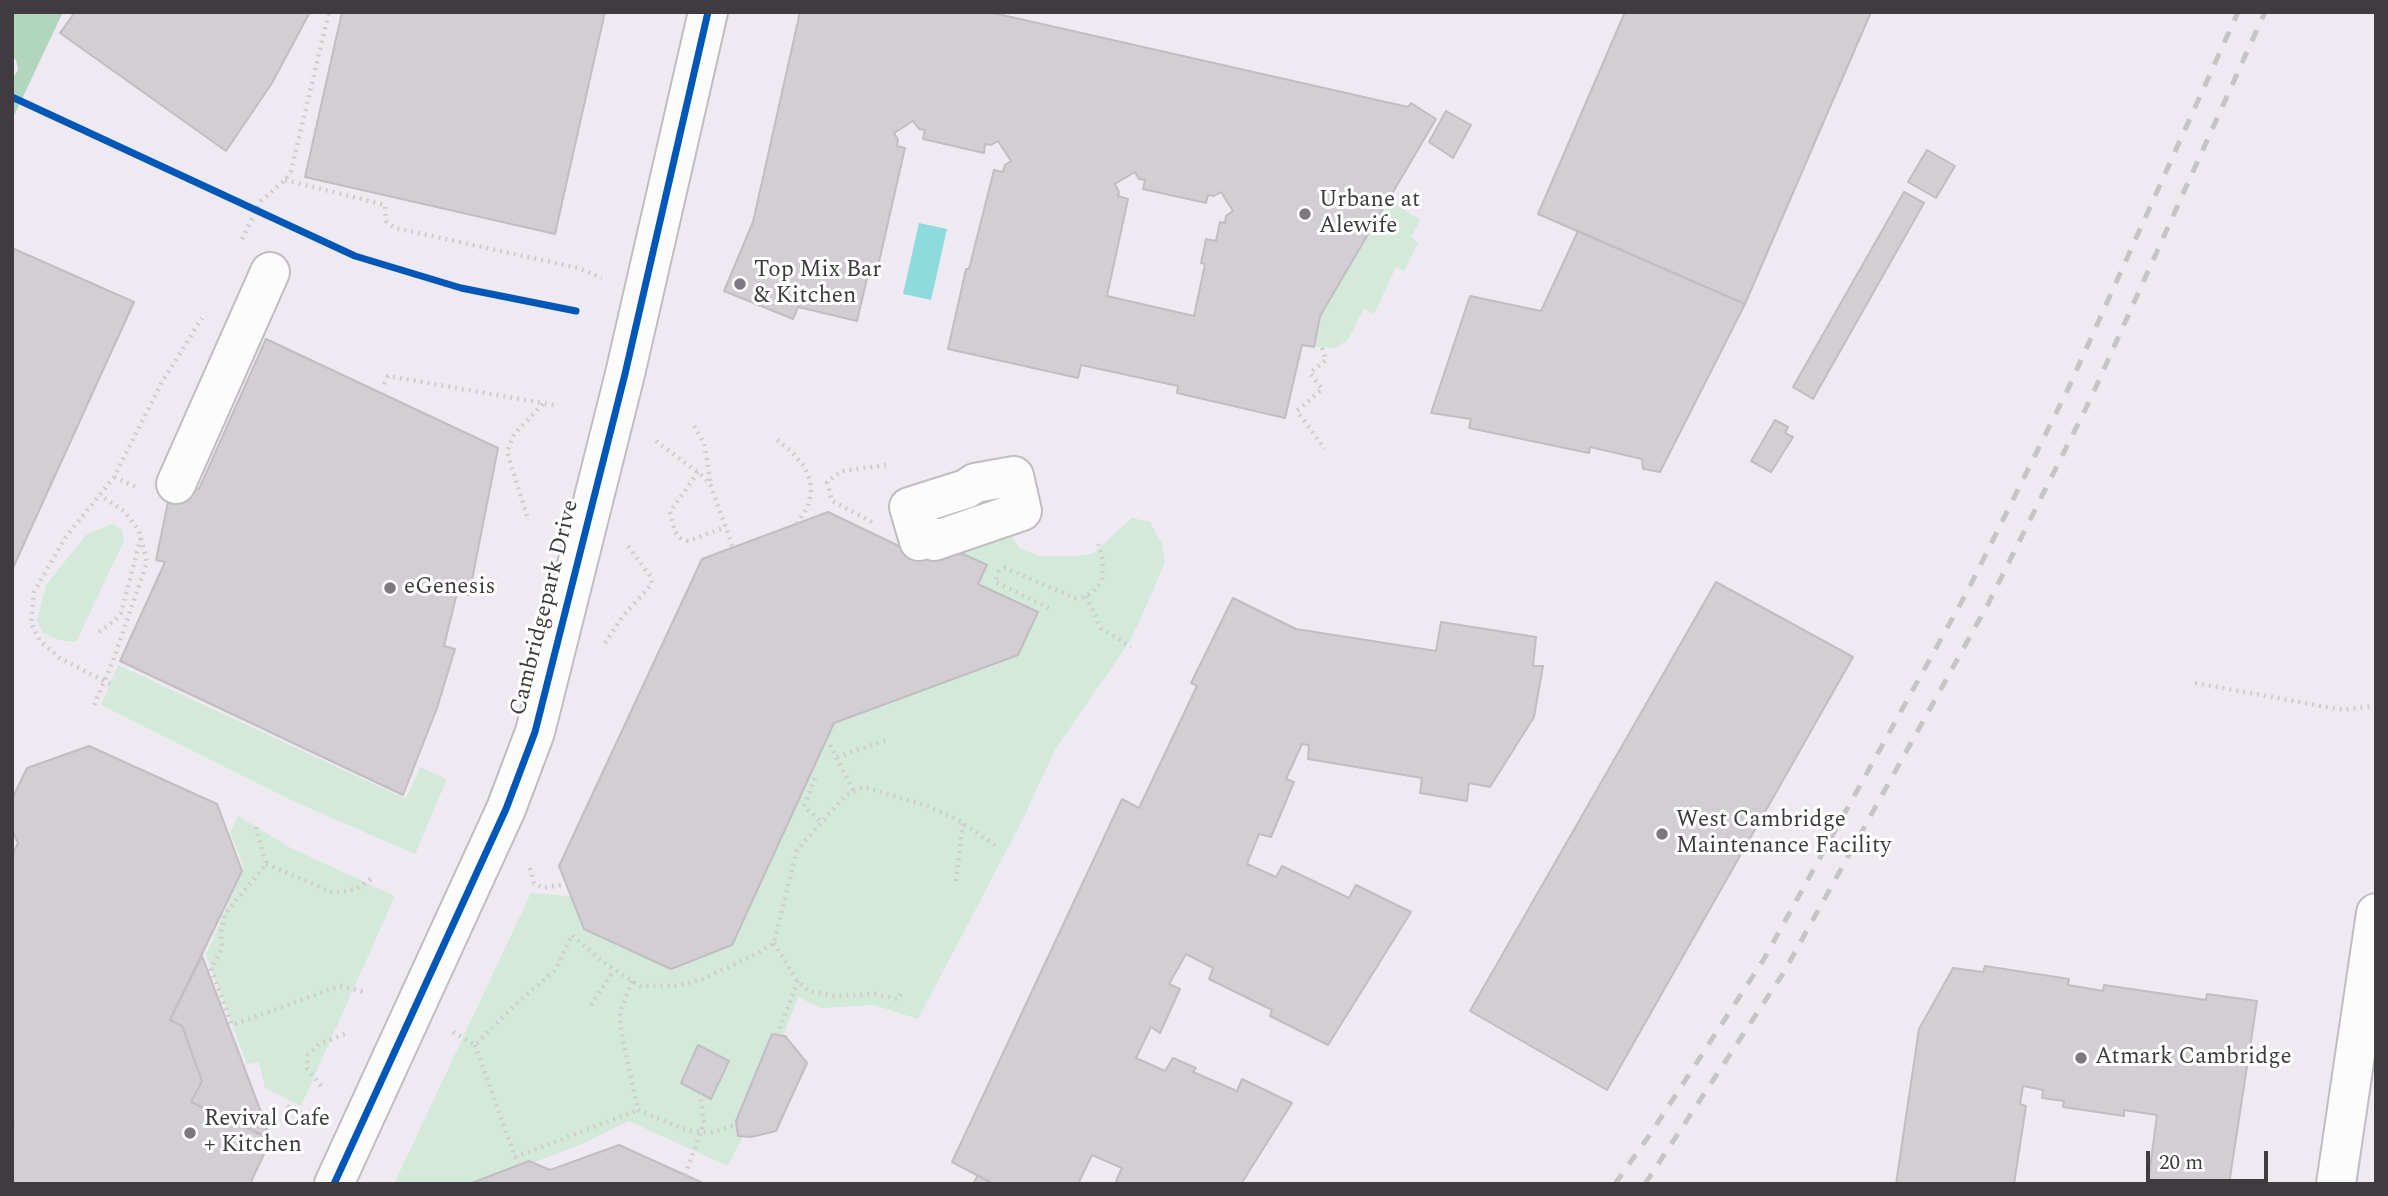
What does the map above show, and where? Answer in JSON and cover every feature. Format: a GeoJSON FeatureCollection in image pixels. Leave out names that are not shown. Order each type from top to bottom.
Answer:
{"type":"FeatureCollection","features":[{"type":"Feature","properties":{"kind":"street","name":"Cambridgepark Drive"},"geometry":{"type":"LineString","coordinates":[[334,1184],[506,809],[535,732],[625,374],[708,12]]}},
{"type":"Feature","properties":{"kind":"street"},"geometry":{"type":"LineString","coordinates":[[176,484],[270,272]]}},
{"type":"Feature","properties":{"kind":"street"},"geometry":{"type":"LineString","coordinates":[[2336,1184],[2376,913]]}},
{"type":"Feature","properties":{"kind":"path"},"geometry":{"type":"LineString","coordinates":[[242,239],[256,210],[267,195],[285,180],[294,160],[329,12]]}},
{"type":"Feature","properties":{"kind":"path"},"geometry":{"type":"LineString","coordinates":[[285,180],[385,205],[386,221],[395,228],[578,268],[602,278]]}},
{"type":"Feature","properties":{"kind":"path"},"geometry":{"type":"LineString","coordinates":[[243,204],[267,215]]}},
{"type":"Feature","properties":{"kind":"path"},"geometry":{"type":"LineString","coordinates":[[107,682],[51,652],[40,641],[31,623],[34,592],[65,538],[114,477],[162,382],[208,308]]}},
{"type":"Feature","properties":{"kind":"path"},"geometry":{"type":"LineString","coordinates":[[1322,348],[1326,359],[1310,373],[1322,389],[1297,411],[1325,449]]}},
{"type":"Feature","properties":{"kind":"path"},"geometry":{"type":"LineString","coordinates":[[384,384],[388,376],[554,405]]}},
{"type":"Feature","properties":{"kind":"path"},"geometry":{"type":"LineString","coordinates":[[527,516],[507,452],[514,434],[543,403]]}},
{"type":"Feature","properties":{"kind":"path"},"geometry":{"type":"LineString","coordinates":[[694,426],[704,443],[711,486],[733,548]]}},
{"type":"Feature","properties":{"kind":"path"},"geometry":{"type":"LineString","coordinates":[[777,440],[804,466],[810,480],[808,506],[796,524]]}},
{"type":"Feature","properties":{"kind":"path"},"geometry":{"type":"LineString","coordinates":[[656,441],[698,472],[711,486]]}},
{"type":"Feature","properties":{"kind":"path"},"geometry":{"type":"LineString","coordinates":[[873,523],[832,501],[827,482],[842,471],[886,465]]}},
{"type":"Feature","properties":{"kind":"path"},"geometry":{"type":"LineString","coordinates":[[698,472],[670,512],[675,532],[688,541],[726,527]]}},
{"type":"Feature","properties":{"kind":"path"},"geometry":{"type":"LineString","coordinates":[[94,705],[107,682],[146,562],[139,531],[125,512],[100,495]]}},
{"type":"Feature","properties":{"kind":"path"},"geometry":{"type":"LineString","coordinates":[[99,632],[107,628],[121,613],[141,537]]}},
{"type":"Feature","properties":{"kind":"path"},"geometry":{"type":"LineString","coordinates":[[1049,608],[995,582],[999,571],[1005,568],[1075,598],[1086,596],[1102,580],[1103,560],[1098,544]]}},
{"type":"Feature","properties":{"kind":"path"},"geometry":{"type":"LineString","coordinates":[[605,643],[623,616],[652,584],[651,577],[627,545]]}},
{"type":"Feature","properties":{"kind":"path"},"geometry":{"type":"LineString","coordinates":[[1086,596],[1101,628],[1131,647]]}},
{"type":"Feature","properties":{"kind":"path"},"geometry":{"type":"LineString","coordinates":[[2194,683],[2343,710],[2373,706]]}},
{"type":"Feature","properties":{"kind":"path"},"geometry":{"type":"LineString","coordinates":[[837,757],[887,740]]}},
{"type":"Feature","properties":{"kind":"path"},"geometry":{"type":"LineString","coordinates":[[830,745],[854,792]]}},
{"type":"Feature","properties":{"kind":"path"},"geometry":{"type":"LineString","coordinates":[[815,778],[804,806],[822,823]]}},
{"type":"Feature","properties":{"kind":"path"},"geometry":{"type":"LineString","coordinates":[[475,1045],[556,969],[572,935],[614,970],[640,986],[676,986],[703,979],[774,943],[797,850],[847,794],[864,787],[927,806],[963,823],[999,848]]}},
{"type":"Feature","properties":{"kind":"path"},"geometry":{"type":"LineString","coordinates":[[956,881],[963,823]]}},
{"type":"Feature","properties":{"kind":"path"},"geometry":{"type":"LineString","coordinates":[[256,827],[266,864]]}},
{"type":"Feature","properties":{"kind":"path"},"geometry":{"type":"LineString","coordinates":[[266,864],[334,893],[356,889],[371,879]]}},
{"type":"Feature","properties":{"kind":"path"},"geometry":{"type":"LineString","coordinates":[[266,864],[225,914],[221,932],[222,948],[211,969],[232,1025],[340,986],[364,992]]}},
{"type":"Feature","properties":{"kind":"path"},"geometry":{"type":"LineString","coordinates":[[530,869],[534,883],[542,888],[563,885]]}},
{"type":"Feature","properties":{"kind":"path"},"geometry":{"type":"LineString","coordinates":[[774,943],[808,991],[835,996],[874,994],[898,999],[904,990]]}},
{"type":"Feature","properties":{"kind":"path"},"geometry":{"type":"LineString","coordinates":[[591,1005],[614,970]]}},
{"type":"Feature","properties":{"kind":"path"},"geometry":{"type":"LineString","coordinates":[[632,981],[620,1012],[638,1111]]}},
{"type":"Feature","properties":{"kind":"path"},"geometry":{"type":"LineString","coordinates":[[777,1035],[799,981]]}},
{"type":"Feature","properties":{"kind":"path"},"geometry":{"type":"LineString","coordinates":[[453,1032],[475,1045],[518,1165]]}},
{"type":"Feature","properties":{"kind":"path"},"geometry":{"type":"LineString","coordinates":[[321,1086],[307,1068],[308,1055],[319,1044],[345,1034]]}},
{"type":"Feature","properties":{"kind":"path"},"geometry":{"type":"LineString","coordinates":[[685,1175],[704,1123],[700,1093]]}},
{"type":"Feature","properties":{"kind":"path"},"geometry":{"type":"LineString","coordinates":[[287,1106],[307,1116]]}},
{"type":"Feature","properties":{"kind":"path"},"geometry":{"type":"LineString","coordinates":[[515,1157],[638,1111],[686,1129],[702,1132],[710,1133],[735,1125]]}},
{"type":"Feature","properties":{"kind":"green space"},"geometry":{"type":"Polygon","coordinates":[[[12,12],[63,12],[13,118],[12,79],[18,70],[16,60],[12,57],[12,12]]]}},
{"type":"Feature","properties":{"kind":"green space"},"geometry":{"type":"Polygon","coordinates":[[[1390,201],[1420,220],[1411,237],[1418,243],[1404,271],[1396,267],[1374,314],[1364,309],[1348,339],[1336,348],[1314,347],[1320,316],[1390,201]]]}},
{"type":"Feature","properties":{"kind":"green space"},"geometry":{"type":"Polygon","coordinates":[[[1132,518],[1150,522],[1162,544],[1165,562],[1152,593],[1130,641],[1055,750],[1021,823],[918,1019],[874,1005],[821,1008],[798,997],[742,1139],[727,1166],[629,1121],[582,1144],[477,1184],[394,1184],[531,893],[571,896],[584,929],[671,969],[732,945],[834,723],[1018,655],[1038,612],[978,584],[987,566],[934,541],[1004,528],[1020,548],[1038,556],[1075,556],[1092,554],[1132,518]]]}},
{"type":"Feature","properties":{"kind":"green space"},"geometry":{"type":"Polygon","coordinates":[[[112,524],[122,530],[124,541],[76,642],[59,640],[42,632],[37,620],[46,585],[86,535],[112,524]]]}},
{"type":"Feature","properties":{"kind":"green space"},"geometry":{"type":"Polygon","coordinates":[[[118,665],[406,799],[420,767],[447,779],[415,854],[295,802],[101,705],[118,665]]]}},
{"type":"Feature","properties":{"kind":"green space"},"geometry":{"type":"Polygon","coordinates":[[[238,816],[291,848],[395,896],[301,1106],[265,1088],[259,1062],[247,1064],[206,955],[244,867],[230,833],[238,816]]]}},
{"type":"Feature","properties":{"kind":"water"},"geometry":{"type":"Polygon","coordinates":[[[919,223],[947,229],[931,300],[903,294],[919,223]]]}},
{"type":"Feature","properties":{"kind":"building"},"geometry":{"type":"Polygon","coordinates":[[[75,12],[310,12],[272,83],[226,151],[60,33],[75,12]]]}},
{"type":"Feature","properties":{"kind":"building"},"geometry":{"type":"Polygon","coordinates":[[[342,12],[605,12],[555,234],[305,177],[342,12]]]}},
{"type":"Feature","properties":{"kind":"building","name":"Urbane at Alewife"},"geometry":{"type":"Polygon","coordinates":[[[800,12],[989,12],[1408,107],[1411,103],[1436,119],[1320,316],[1314,347],[1302,345],[1285,418],[1177,393],[1178,386],[1081,365],[1078,378],[948,349],[966,269],[969,269],[994,170],[1003,172],[1005,165],[1011,161],[998,141],[991,145],[985,144],[984,153],[923,139],[925,130],[919,129],[913,121],[894,133],[898,140],[897,146],[905,148],[876,275],[868,274],[857,321],[798,307],[793,319],[724,291],[753,222],[800,12]],[[1135,172],[1115,184],[1118,196],[1128,199],[1107,296],[1194,316],[1205,264],[1201,263],[1206,239],[1216,241],[1220,222],[1225,223],[1226,216],[1233,211],[1221,192],[1214,196],[1208,195],[1206,203],[1143,189],[1145,180],[1139,179],[1135,172]]]}},
{"type":"Feature","properties":{"kind":"building"},"geometry":{"type":"Polygon","coordinates":[[[1625,12],[1871,12],[1745,304],[1538,214],[1625,12]]]}},
{"type":"Feature","properties":{"kind":"building"},"geometry":{"type":"Polygon","coordinates":[[[1446,111],[1471,125],[1453,158],[1429,142],[1446,111]]]}},
{"type":"Feature","properties":{"kind":"building"},"geometry":{"type":"Polygon","coordinates":[[[1927,150],[1955,166],[1936,198],[1908,182],[1927,150]]]}},
{"type":"Feature","properties":{"kind":"building"},"geometry":{"type":"Polygon","coordinates":[[[1904,192],[1924,203],[1813,399],[1793,387],[1904,192]]]}},
{"type":"Feature","properties":{"kind":"building"},"geometry":{"type":"Polygon","coordinates":[[[1578,231],[1745,304],[1660,472],[1643,469],[1642,459],[1590,447],[1589,453],[1469,428],[1471,419],[1431,413],[1470,296],[1541,311],[1578,231]]]}},
{"type":"Feature","properties":{"kind":"building"},"geometry":{"type":"Polygon","coordinates":[[[12,248],[134,302],[12,570],[12,248]]]}},
{"type":"Feature","properties":{"kind":"building"},"geometry":{"type":"Polygon","coordinates":[[[266,339],[498,448],[469,595],[457,593],[444,646],[455,649],[437,708],[403,795],[120,661],[165,562],[156,560],[172,483],[199,489],[266,339]]]}},
{"type":"Feature","properties":{"kind":"building"},"geometry":{"type":"Polygon","coordinates":[[[1775,420],[1788,427],[1785,433],[1793,437],[1771,472],[1751,461],[1775,420]]]}},
{"type":"Feature","properties":{"kind":"building"},"geometry":{"type":"Polygon","coordinates":[[[828,512],[928,560],[937,542],[987,565],[978,584],[1038,612],[1018,655],[834,723],[732,945],[671,969],[584,929],[559,866],[702,559],[828,512]]]}},
{"type":"Feature","properties":{"kind":"building","name":"West Cambridge Maintenance Facility"},"geometry":{"type":"Polygon","coordinates":[[[1716,582],[1853,657],[1607,1090],[1470,1011],[1716,582]]]}},
{"type":"Feature","properties":{"kind":"building"},"geometry":{"type":"Polygon","coordinates":[[[1233,598],[1296,629],[1436,651],[1441,622],[1536,637],[1533,666],[1543,666],[1534,717],[1490,787],[1469,783],[1467,801],[1420,793],[1422,778],[1308,759],[1309,745],[1302,744],[1286,779],[1294,782],[1271,837],[1259,834],[1247,864],[1276,877],[1282,866],[1349,898],[1356,885],[1411,912],[1328,1045],[1270,1016],[1272,1010],[1209,979],[1213,968],[1186,954],[1169,984],[1180,989],[1160,1033],[1151,1027],[1136,1058],[1165,1071],[1173,1058],[1196,1068],[1193,1072],[1237,1091],[1242,1079],[1292,1103],[1241,1184],[1122,1184],[1116,1181],[1122,1168],[1092,1155],[1078,1184],[994,1184],[952,1162],[1122,799],[1139,808],[1197,686],[1191,683],[1233,598]]]}},
{"type":"Feature","properties":{"kind":"building"},"geometry":{"type":"Polygon","coordinates":[[[89,746],[217,804],[242,871],[170,1020],[182,1026],[202,1081],[191,1102],[271,1139],[250,1184],[12,1184],[12,856],[18,843],[12,830],[12,799],[27,768],[89,746]]]}},
{"type":"Feature","properties":{"kind":"building"},"geometry":{"type":"Polygon","coordinates":[[[202,956],[271,1139],[191,1102],[202,1081],[182,1026],[170,1020],[202,956]]]}},
{"type":"Feature","properties":{"kind":"building","name":"Atmark Cambridge"},"geometry":{"type":"Polygon","coordinates":[[[1985,966],[2069,979],[2068,985],[2103,991],[2104,985],[2206,1000],[2207,994],[2257,1001],[2229,1184],[2148,1183],[2157,1115],[2124,1110],[2124,1116],[2063,1107],[2064,1101],[2042,1098],[2043,1090],[2023,1086],[2020,1104],[2026,1106],[2014,1184],[1896,1184],[1919,1029],[1953,968],[1983,972],[1985,966]]]}},
{"type":"Feature","properties":{"kind":"building"},"geometry":{"type":"Polygon","coordinates":[[[772,1034],[785,1036],[807,1063],[776,1131],[751,1137],[738,1136],[736,1121],[772,1034]]]}},
{"type":"Feature","properties":{"kind":"building"},"geometry":{"type":"Polygon","coordinates":[[[698,1045],[729,1061],[711,1099],[681,1083],[698,1045]]]}},
{"type":"Feature","properties":{"kind":"building"},"geometry":{"type":"Polygon","coordinates":[[[619,1145],[705,1184],[469,1184],[529,1161],[550,1170],[619,1145]]]}},
{"type":"Feature","properties":{"kind":"building"},"geometry":{"type":"Polygon","coordinates":[[[978,1175],[994,1184],[973,1184],[978,1175]]]}},
{"type":"Feature","properties":{"kind":"railway"},"geometry":{"type":"LineString","coordinates":[[1615,1184],[1764,959],[1967,592],[2068,389],[2238,12]]}},
{"type":"Feature","properties":{"kind":"railway"},"geometry":{"type":"LineString","coordinates":[[1645,1184],[1784,972],[1988,604],[2090,400],[2265,12]]}},
{"type":"Feature","properties":{"kind":"cycle path"},"geometry":{"type":"LineString","coordinates":[[334,1184],[506,809],[535,732],[625,374],[708,12]]}},
{"type":"Feature","properties":{"kind":"cycle path"},"geometry":{"type":"LineString","coordinates":[[12,97],[355,256],[461,288],[576,311]]}},
{"type":"Feature","properties":{"kind":"place","name":"Urbane at Alewife"},"geometry":{"type":"Point","coordinates":[1305,214]}},
{"type":"Feature","properties":{"kind":"place","name":"Top Mix Bar & Kitchen"},"geometry":{"type":"Point","coordinates":[740,284]}},
{"type":"Feature","properties":{"kind":"place","name":"eGenesis"},"geometry":{"type":"Point","coordinates":[390,588]}},
{"type":"Feature","properties":{"kind":"place","name":"West Cambridge Maintenance Facility"},"geometry":{"type":"Point","coordinates":[1662,834]}},
{"type":"Feature","properties":{"kind":"place","name":"Atmark Cambridge"},"geometry":{"type":"Point","coordinates":[2081,1058]}},
{"type":"Feature","properties":{"kind":"place","name":"Revival Cafe + Kitchen"},"geometry":{"type":"Point","coordinates":[190,1133]}}]}
